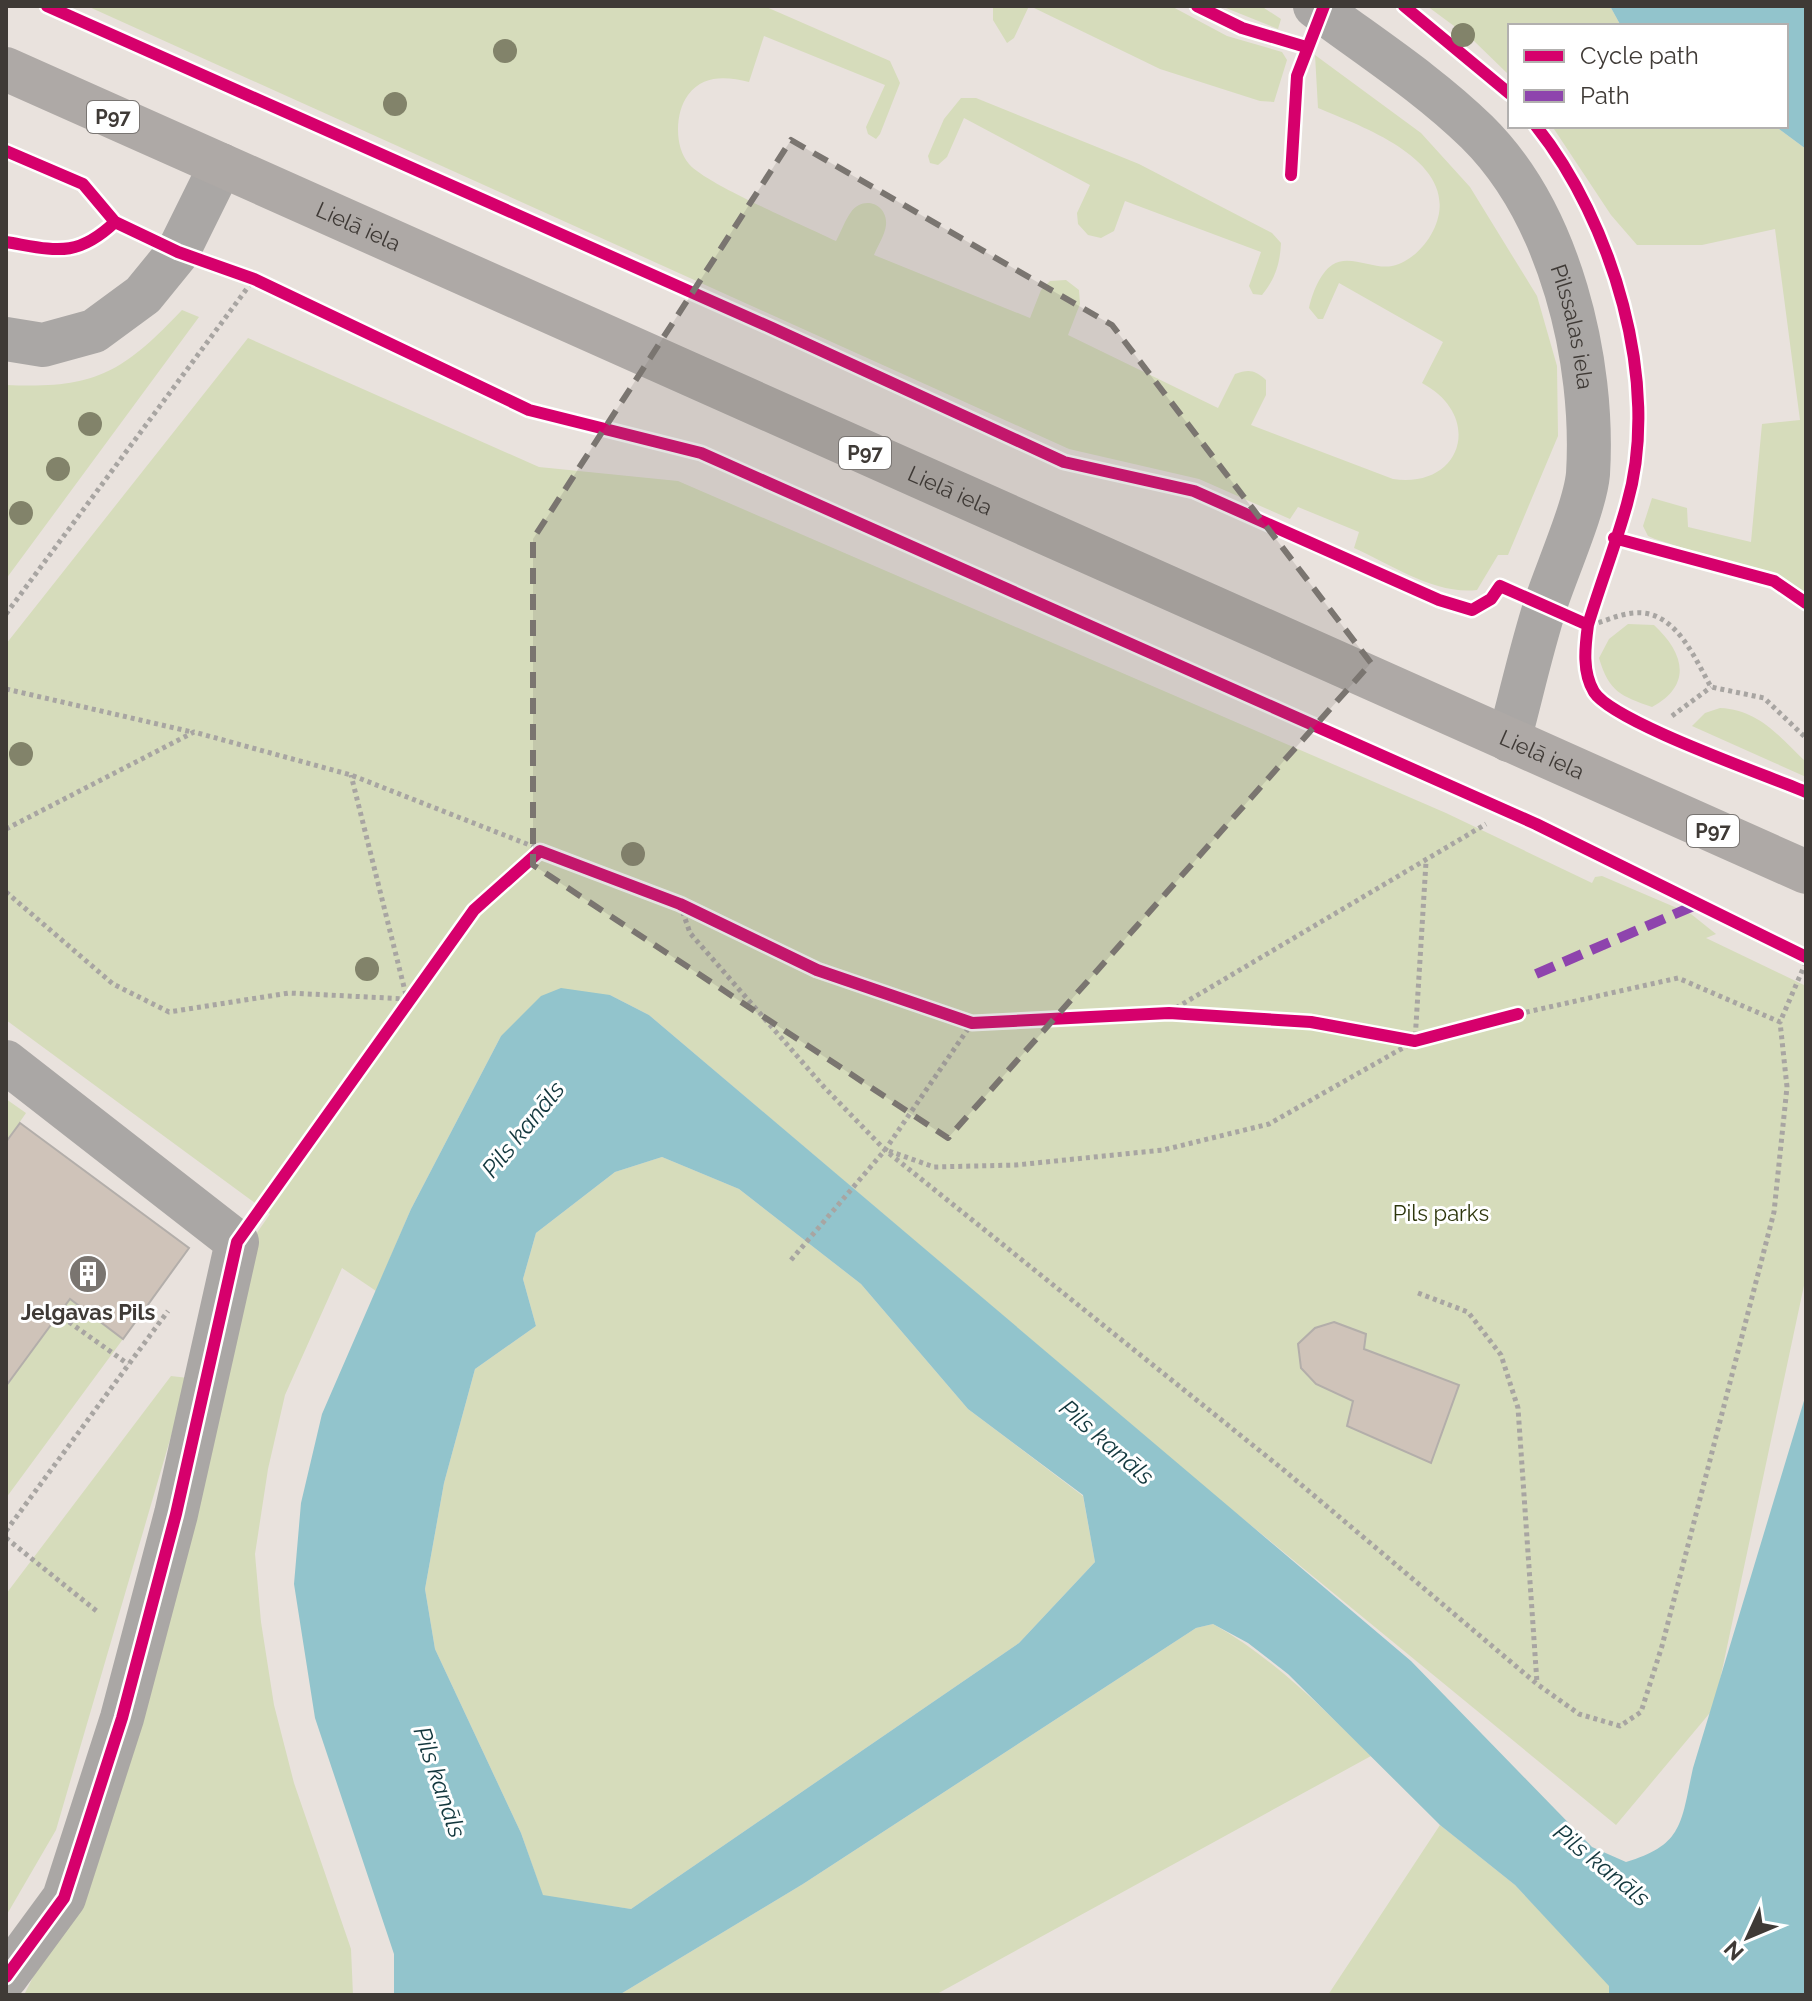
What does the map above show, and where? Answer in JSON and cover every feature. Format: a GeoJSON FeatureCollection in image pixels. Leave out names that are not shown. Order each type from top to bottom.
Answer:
{"type":"FeatureCollection","features":[{"type":"Feature","properties":{"kind":"main road","name":"Lielā iela"},"geometry":{"type":"LineString","coordinates":[[6,69],[1806,872]]}},
{"type":"Feature","properties":{"kind":"street","name":"Pilssalas iela"},"geometry":{"type":"LineString","coordinates":[[1315,6],[1401,66],[1479,134],[1530,201],[1564,279],[1584,375],[1588,476],[1545,608],[1509,740]]}},
{"type":"Feature","properties":{"kind":"street"},"geometry":{"type":"LineString","coordinates":[[6,339],[43,345],[94,331],[143,295],[178,252],[221,165]]}},
{"type":"Feature","properties":{"kind":"street"},"geometry":{"type":"LineString","coordinates":[[6,1062],[237,1242],[212,1364],[141,1647],[64,1898],[6,1977]]}},
{"type":"Feature","properties":{"kind":"path"},"geometry":{"type":"LineString","coordinates":[[178,252],[268,286]]}},
{"type":"Feature","properties":{"kind":"path"},"geometry":{"type":"LineString","coordinates":[[6,614],[254,279]]}},
{"type":"Feature","properties":{"kind":"path"},"geometry":{"type":"LineString","coordinates":[[1545,608],[1587,631],[1634,613],[1656,615],[1670,624],[1687,645],[1711,687]]}},
{"type":"Feature","properties":{"kind":"path"},"geometry":{"type":"LineString","coordinates":[[1587,631],[1593,611]]}},
{"type":"Feature","properties":{"kind":"path"},"geometry":{"type":"LineString","coordinates":[[1672,716],[1711,687],[1764,698],[1778,697]]}},
{"type":"Feature","properties":{"kind":"path"},"geometry":{"type":"LineString","coordinates":[[6,689],[194,732],[351,775],[680,904],[817,970],[972,1023],[1169,1013],[1311,1022],[1415,1041]]}},
{"type":"Feature","properties":{"kind":"path"},"geometry":{"type":"LineString","coordinates":[[1764,698],[1806,738]]}},
{"type":"Feature","properties":{"kind":"path"},"geometry":{"type":"LineString","coordinates":[[6,829],[194,732]]}},
{"type":"Feature","properties":{"kind":"path"},"geometry":{"type":"LineString","coordinates":[[351,775],[407,999]]}},
{"type":"Feature","properties":{"kind":"path"},"geometry":{"type":"LineString","coordinates":[[1169,1013],[1486,824]]}},
{"type":"Feature","properties":{"kind":"path"},"geometry":{"type":"LineString","coordinates":[[237,1242],[372,1055],[407,999],[474,910],[540,851]]}},
{"type":"Feature","properties":{"kind":"path"},"geometry":{"type":"LineString","coordinates":[[1415,1041],[1426,862]]}},
{"type":"Feature","properties":{"kind":"path"},"geometry":{"type":"LineString","coordinates":[[6,892],[113,984],[169,1012],[289,993],[407,999]]}},
{"type":"Feature","properties":{"kind":"path"},"geometry":{"type":"LineString","coordinates":[[680,904],[690,933],[824,1087],[885,1150],[1285,1471],[1537,1684],[1579,1714],[1620,1726],[1641,1712],[1662,1646],[1774,1212],[1787,1087],[1780,1022],[1806,959],[1793,950]]}},
{"type":"Feature","properties":{"kind":"path"},"geometry":{"type":"LineString","coordinates":[[1518,1014],[1678,978],[1780,1022]]}},
{"type":"Feature","properties":{"kind":"path"},"geometry":{"type":"LineString","coordinates":[[791,1260],[885,1150],[972,1023]]}},
{"type":"Feature","properties":{"kind":"path"},"geometry":{"type":"LineString","coordinates":[[885,1150],[934,1167],[1032,1164],[1163,1150],[1269,1124],[1415,1041],[1480,1026]]}},
{"type":"Feature","properties":{"kind":"path"},"geometry":{"type":"LineString","coordinates":[[1418,1293],[1468,1312],[1501,1355],[1518,1408],[1537,1684]]}},
{"type":"Feature","properties":{"kind":"path"},"geometry":{"type":"LineString","coordinates":[[6,1531],[174,1302]]}},
{"type":"Feature","properties":{"kind":"path"},"geometry":{"type":"LineString","coordinates":[[69,1322],[128,1364]]}},
{"type":"Feature","properties":{"kind":"path"},"geometry":{"type":"LineString","coordinates":[[6,1538],[141,1647]]}},
{"type":"Feature","properties":{"kind":"highlighted area"},"geometry":{"type":"Polygon","coordinates":[[[791,140],[1112,325],[1371,663],[948,1138],[533,865],[533,539],[791,140]]]}},
{"type":"Feature","properties":{"kind":"green space"},"geometry":{"type":"Polygon","coordinates":[[[87,6],[764,6],[890,61],[900,83],[876,139],[868,134],[866,127],[885,85],[764,36],[749,82],[724,78],[709,80],[694,88],[684,102],[679,120],[679,139],[684,157],[699,173],[836,241],[856,207],[874,204],[883,212],[886,225],[874,255],[1030,318],[1041,290],[1050,281],[1066,280],[1079,290],[1080,304],[1068,335],[1218,408],[1235,374],[1255,372],[1266,380],[1266,395],[1251,425],[1393,479],[1416,479],[1435,473],[1449,462],[1457,448],[1458,431],[1454,414],[1442,397],[1422,383],[1443,342],[1339,283],[1323,319],[1318,319],[1309,308],[1317,284],[1332,265],[1354,261],[1392,266],[1416,253],[1433,231],[1440,207],[1436,186],[1423,167],[1405,151],[1383,137],[1318,108],[1315,55],[1421,133],[1470,187],[1537,296],[1557,366],[1558,436],[1508,555],[1498,555],[1477,590],[1445,588],[1354,548],[1359,532],[1298,507],[1290,519],[1199,479],[1069,449],[87,6]]]}},
{"type":"Feature","properties":{"kind":"green space"},"geometry":{"type":"Polygon","coordinates":[[[993,6],[1029,6],[1014,38],[1007,43],[993,20],[993,6]]]}},
{"type":"Feature","properties":{"kind":"green space"},"geometry":{"type":"Polygon","coordinates":[[[1030,6],[1171,6],[1227,36],[1282,52],[1287,60],[1274,102],[1260,101],[1160,69],[1030,6]]]}},
{"type":"Feature","properties":{"kind":"green space"},"geometry":{"type":"Polygon","coordinates":[[[1221,6],[1261,6],[1281,19],[1278,29],[1221,6]]]}},
{"type":"Feature","properties":{"kind":"green space"},"geometry":{"type":"Polygon","coordinates":[[[1427,6],[1610,6],[1620,24],[1508,24],[1508,74],[1473,40],[1427,6]]]}},
{"type":"Feature","properties":{"kind":"green space"},"geometry":{"type":"Polygon","coordinates":[[[961,98],[976,98],[1139,164],[1272,233],[1281,243],[1278,264],[1270,283],[1262,295],[1253,294],[1249,286],[1261,252],[1125,201],[1114,231],[1101,238],[1088,235],[1078,224],[1077,213],[1090,185],[964,118],[947,157],[938,165],[930,163],[928,156],[944,119],[961,98]]]}},
{"type":"Feature","properties":{"kind":"green space"},"geometry":{"type":"Polygon","coordinates":[[[1553,128],[1778,128],[1806,149],[1806,592],[1784,580],[1655,539],[1648,536],[1643,526],[1652,498],[1687,508],[1688,527],[1751,542],[1762,424],[1800,420],[1775,229],[1702,245],[1637,245],[1611,215],[1553,128]]]}},
{"type":"Feature","properties":{"kind":"green space"},"geometry":{"type":"Polygon","coordinates":[[[182,310],[199,317],[6,579],[6,385],[63,384],[105,373],[142,349],[182,310]]]}},
{"type":"Feature","properties":{"kind":"green space","name":"Pils parks"},"geometry":{"type":"Polygon","coordinates":[[[248,338],[539,467],[678,481],[1446,813],[1592,883],[1595,877],[1602,876],[1691,914],[1716,934],[1706,938],[1806,986],[1806,1276],[1714,1708],[1616,1825],[1214,1495],[649,1015],[610,995],[501,1036],[411,1209],[376,1291],[342,1268],[285,1395],[268,1469],[255,1554],[261,1622],[274,1705],[294,1783],[351,1949],[353,1995],[24,1995],[94,1856],[245,1250],[270,1214],[6,1020],[6,644],[248,338]]]}},
{"type":"Feature","properties":{"kind":"green space"},"geometry":{"type":"Polygon","coordinates":[[[1628,624],[1654,625],[1677,657],[1680,668],[1674,688],[1652,707],[1612,686],[1599,658],[1609,639],[1628,624]]]}},
{"type":"Feature","properties":{"kind":"green space"},"geometry":{"type":"Polygon","coordinates":[[[1720,708],[1746,714],[1768,726],[1806,762],[1806,777],[1692,726],[1705,713],[1720,708]]]}},
{"type":"Feature","properties":{"kind":"green space"},"geometry":{"type":"Polygon","coordinates":[[[6,1099],[26,1113],[6,1142],[6,1099]]]}},
{"type":"Feature","properties":{"kind":"green space"},"geometry":{"type":"Polygon","coordinates":[[[662,1157],[739,1189],[861,1284],[968,1409],[1083,1496],[1095,1562],[1019,1643],[631,1909],[543,1896],[521,1833],[435,1649],[425,1589],[444,1483],[475,1369],[536,1326],[523,1279],[536,1233],[615,1172],[662,1157]]]}},
{"type":"Feature","properties":{"kind":"green space"},"geometry":{"type":"Polygon","coordinates":[[[70,1299],[123,1339],[6,1498],[6,1386],[70,1299]]]}},
{"type":"Feature","properties":{"kind":"green space"},"geometry":{"type":"Polygon","coordinates":[[[171,1376],[188,1378],[56,1830],[6,1916],[6,1594],[171,1376]]]}},
{"type":"Feature","properties":{"kind":"green space"},"geometry":{"type":"Polygon","coordinates":[[[1213,1624],[1277,1668],[1371,1756],[935,1995],[619,1995],[803,1884],[1196,1628],[1213,1624]]]}},
{"type":"Feature","properties":{"kind":"green space"},"geometry":{"type":"Polygon","coordinates":[[[1440,1825],[1515,1885],[1610,1986],[1609,1995],[1328,1995],[1440,1825]]]}},
{"type":"Feature","properties":{"kind":"water"},"geometry":{"type":"Polygon","coordinates":[[[1610,6],[1806,6],[1806,149],[1778,128],[1788,128],[1788,24],[1620,24],[1610,6]]]}},
{"type":"Feature","properties":{"kind":"water","name":"Pils kanāls"},"geometry":{"type":"Polygon","coordinates":[[[561,988],[610,995],[649,1015],[1411,1661],[1592,1847],[1626,1862],[1659,1848],[1670,1839],[1682,1817],[1693,1768],[1806,1394],[1806,1995],[1609,1995],[1609,1986],[1515,1885],[1440,1825],[1288,1674],[1248,1643],[1213,1624],[1196,1628],[803,1884],[619,1995],[394,1995],[394,1954],[315,1718],[294,1584],[301,1503],[322,1414],[411,1209],[501,1036],[541,996],[561,988]],[[662,1157],[615,1172],[536,1233],[523,1279],[536,1326],[475,1369],[444,1483],[425,1589],[435,1649],[521,1833],[543,1895],[631,1909],[1019,1643],[1095,1562],[1083,1495],[968,1409],[861,1284],[739,1189],[662,1157]]]}},
{"type":"Feature","properties":{"kind":"building","name":"Jelgavas Pils"},"geometry":{"type":"Polygon","coordinates":[[[20,1123],[189,1248],[123,1339],[70,1299],[6,1386],[6,1142],[20,1123]]]}},
{"type":"Feature","properties":{"kind":"building"},"geometry":{"type":"Polygon","coordinates":[[[1334,1322],[1366,1334],[1364,1349],[1459,1385],[1431,1463],[1347,1426],[1353,1401],[1316,1384],[1301,1368],[1298,1344],[1315,1328],[1334,1322]]]}},
{"type":"Feature","properties":{"kind":"marked path"},"geometry":{"type":"LineString","coordinates":[[1536,974],[1698,904]]}},
{"type":"Feature","properties":{"kind":"cycle path"},"geometry":{"type":"LineString","coordinates":[[47,6],[772,328],[1064,462],[1194,491],[1439,600],[1472,610],[1491,599],[1500,586],[1588,625],[1586,668],[1594,692],[1607,704],[1659,732],[1806,792]]}},
{"type":"Feature","properties":{"kind":"cycle path"},"geometry":{"type":"LineString","coordinates":[[1197,6],[1242,28],[1306,47]]}},
{"type":"Feature","properties":{"kind":"cycle path"},"geometry":{"type":"LineString","coordinates":[[1291,175],[1297,76],[1324,6]]}},
{"type":"Feature","properties":{"kind":"cycle path"},"geometry":{"type":"LineString","coordinates":[[1404,6],[1508,92]]}},
{"type":"Feature","properties":{"kind":"cycle path"},"geometry":{"type":"LineString","coordinates":[[1537,128],[1587,208],[1607,255],[1623,305],[1634,356],[1638,407],[1636,457],[1627,504],[1588,625]]}},
{"type":"Feature","properties":{"kind":"cycle path"},"geometry":{"type":"LineString","coordinates":[[6,151],[83,184],[115,222],[178,252],[254,279],[529,410],[701,453],[1536,824],[1806,957]]}},
{"type":"Feature","properties":{"kind":"cycle path"},"geometry":{"type":"LineString","coordinates":[[6,242],[52,249],[76,247],[101,234],[115,222]]}},
{"type":"Feature","properties":{"kind":"cycle path"},"geometry":{"type":"LineString","coordinates":[[1614,538],[1774,581],[1806,603]]}},
{"type":"Feature","properties":{"kind":"cycle path"},"geometry":{"type":"LineString","coordinates":[[6,1977],[64,1898],[122,1718],[176,1514],[237,1242],[474,910],[540,851],[680,904],[817,970],[972,1023],[1169,1013],[1311,1022],[1415,1041],[1518,1014]]}},
{"type":"Feature","properties":{"kind":"place","name":"Jelgavas Pils"},"geometry":{"type":"Point","coordinates":[88,1274]}}]}
